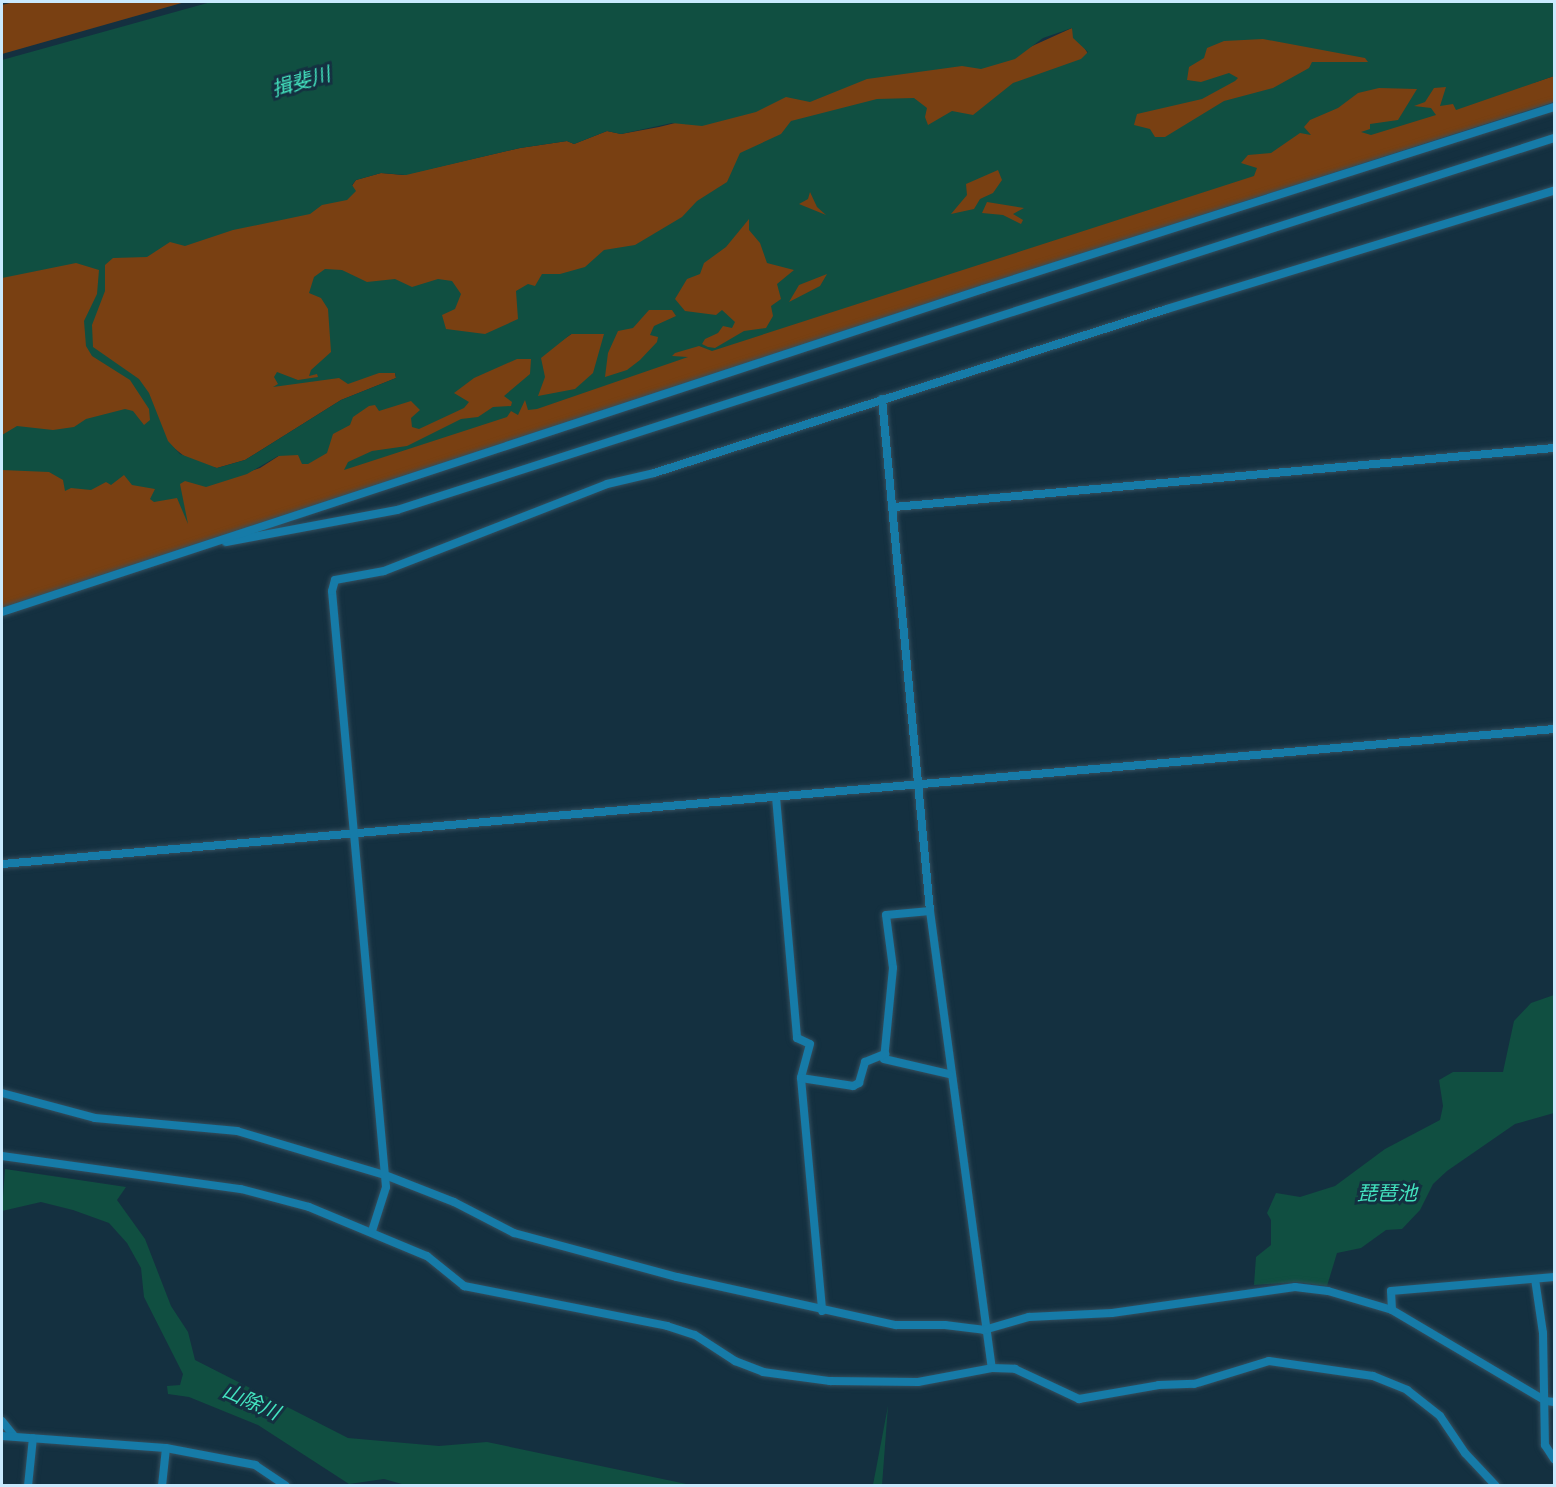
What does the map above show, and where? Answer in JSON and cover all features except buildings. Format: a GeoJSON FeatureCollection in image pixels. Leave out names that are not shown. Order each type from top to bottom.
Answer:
{"type":"FeatureCollection","features":[{"type":"Feature","properties":{"kind":"street"},"geometry":{"type":"LineString","coordinates":[[2,612],[983,289],[1554,107]]}},
{"type":"Feature","properties":{"kind":"street"},"geometry":{"type":"LineString","coordinates":[[202,546],[397,510],[1554,138]]}},
{"type":"Feature","properties":{"kind":"street"},"geometry":{"type":"LineString","coordinates":[[372,1231],[386,1187],[332,591],[336,580],[384,571],[607,484],[654,473],[882,399],[1554,192]]}},
{"type":"Feature","properties":{"kind":"street"},"geometry":{"type":"LineString","coordinates":[[882,399],[894,507],[930,911],[949,1074],[984,1330],[992,1368]]}},
{"type":"Feature","properties":{"kind":"street"},"geometry":{"type":"LineString","coordinates":[[894,507],[1554,448]]}},
{"type":"Feature","properties":{"kind":"street"},"geometry":{"type":"LineString","coordinates":[[2,864],[1554,729]]}},
{"type":"Feature","properties":{"kind":"street"},"geometry":{"type":"LineString","coordinates":[[776,797],[797,1038],[810,1044],[801,1078],[822,1311]]}},
{"type":"Feature","properties":{"kind":"street"},"geometry":{"type":"LineString","coordinates":[[930,911],[886,915],[893,968],[884,1059],[949,1074]]}},
{"type":"Feature","properties":{"kind":"street"},"geometry":{"type":"LineString","coordinates":[[801,1078],[853,1086],[859,1083],[864,1062],[885,1054]]}},
{"type":"Feature","properties":{"kind":"street"},"geometry":{"type":"LineString","coordinates":[[2,1093],[95,1118],[237,1131],[385,1175],[454,1202],[514,1233],[677,1277],[822,1311],[896,1325],[945,1325],[984,1330],[1029,1317],[1112,1313],[1295,1287],[1328,1291],[1392,1310],[1542,1399],[1554,1402]]}},
{"type":"Feature","properties":{"kind":"street"},"geometry":{"type":"LineString","coordinates":[[2,1156],[241,1189],[309,1207],[428,1256],[464,1286],[667,1326],[695,1335],[735,1361],[763,1372],[830,1381],[918,1382],[992,1368],[1015,1369],[1079,1399],[1159,1385],[1194,1384],[1269,1361],[1373,1376],[1407,1390],[1440,1416],[1465,1453],[1496,1485]]}},
{"type":"Feature","properties":{"kind":"street"},"geometry":{"type":"LineString","coordinates":[[1392,1310],[1391,1291],[1554,1277]]}},
{"type":"Feature","properties":{"kind":"street"},"geometry":{"type":"LineString","coordinates":[[1535,1279],[1543,1334],[1542,1399],[1545,1445],[1554,1459]]}},
{"type":"Feature","properties":{"kind":"street"},"geometry":{"type":"LineString","coordinates":[[2,1420],[14,1436]]}},
{"type":"Feature","properties":{"kind":"street"},"geometry":{"type":"LineString","coordinates":[[2,1436],[166,1448],[255,1465],[286,1485]]}},
{"type":"Feature","properties":{"kind":"street"},"geometry":{"type":"LineString","coordinates":[[28,1485],[33,1438]]}},
{"type":"Feature","properties":{"kind":"street"},"geometry":{"type":"LineString","coordinates":[[162,1485],[166,1448]]}},
{"type":"Feature","properties":{"kind":"shaded area"},"geometry":{"type":"Polygon","coordinates":[[[14,2],[185,2],[2,54],[2,5],[14,2]]]}},
{"type":"Feature","properties":{"kind":"shaded area"},"geometry":{"type":"Polygon","coordinates":[[[1072,28],[1090,57],[1003,112],[726,190],[527,320],[379,373],[395,373],[396,378],[341,400],[245,460],[217,468],[206,466],[189,460],[164,440],[210,485],[260,468],[347,412],[528,351],[534,359],[744,219],[812,187],[981,262],[1077,231],[1235,158],[1367,85],[1533,83],[1554,76],[1554,102],[984,285],[2,609],[2,270],[190,238],[349,190],[356,180],[381,173],[403,175],[520,148],[567,141],[574,144],[607,131],[621,134],[659,127],[861,77],[1030,47],[1072,28]]]}},
{"type":"Feature","properties":{"kind":"shaded area"},"geometry":{"type":"Polygon","coordinates":[[[1217,32],[1395,55],[1171,156],[1123,118],[1217,32]]]}},
{"type":"Feature","properties":{"kind":"shaded area"},"geometry":{"type":"Polygon","coordinates":[[[1000,162],[1023,190],[1026,228],[952,230],[924,207],[1000,162]]]}},
{"type":"Feature","properties":{"kind":"water","name":"揖斐川"},"geometry":{"type":"Polygon","coordinates":[[[211,2],[1554,2],[1554,76],[1456,110],[1453,104],[1440,106],[1446,87],[1434,88],[1425,102],[1414,106],[1431,108],[1436,115],[1371,135],[1361,132],[1370,129],[1370,124],[1398,120],[1417,89],[1379,88],[1358,93],[1338,108],[1310,120],[1304,127],[1311,135],[1300,133],[1271,153],[1248,155],[1241,163],[1257,168],[1254,176],[712,351],[699,346],[675,353],[672,356],[688,357],[537,409],[528,410],[525,400],[518,415],[511,411],[507,417],[344,470],[348,462],[372,451],[407,446],[461,419],[478,417],[493,407],[511,406],[512,402],[504,396],[530,374],[531,359],[517,359],[474,378],[454,393],[469,402],[464,408],[419,429],[412,427],[411,418],[420,410],[411,401],[379,411],[375,405],[369,406],[353,417],[350,425],[333,434],[327,453],[308,464],[302,464],[298,455],[278,456],[247,474],[206,487],[185,481],[180,484],[188,524],[177,498],[154,502],[150,499],[155,489],[132,485],[124,475],[111,485],[106,482],[91,490],[71,488],[65,491],[63,480],[49,472],[2,470],[2,435],[17,426],[53,430],[74,427],[86,419],[125,409],[133,411],[144,425],[150,420],[149,409],[130,380],[92,356],[86,346],[84,321],[97,294],[99,270],[76,263],[2,278],[2,60],[211,2]],[[1072,28],[1043,38],[1015,59],[981,69],[962,66],[867,79],[810,102],[786,97],[756,112],[702,126],[672,123],[621,134],[607,131],[574,144],[567,141],[520,148],[406,175],[381,173],[356,180],[352,185],[356,191],[347,200],[322,205],[310,214],[233,230],[185,246],[170,242],[147,257],[113,258],[105,265],[105,291],[92,325],[93,347],[139,379],[149,393],[168,441],[180,454],[217,468],[245,460],[341,400],[396,378],[395,373],[379,373],[348,384],[339,378],[273,387],[278,384],[274,377],[277,372],[298,380],[318,377],[317,374],[309,376],[311,370],[331,352],[328,309],[321,298],[309,293],[314,277],[325,269],[342,270],[367,282],[395,279],[412,287],[438,279],[452,281],[461,294],[455,309],[442,315],[446,329],[485,334],[518,319],[516,291],[528,284],[535,286],[542,274],[560,274],[585,267],[604,250],[635,245],[682,217],[697,201],[727,182],[740,153],[781,134],[791,121],[877,99],[914,98],[927,108],[925,117],[928,125],[952,111],[973,115],[1013,83],[1081,59],[1088,52],[1073,38],[1072,28]],[[1263,39],[1224,41],[1207,48],[1204,58],[1189,67],[1187,80],[1201,82],[1229,73],[1238,78],[1202,99],[1137,114],[1134,125],[1150,129],[1155,137],[1165,137],[1224,101],[1273,88],[1309,68],[1312,62],[1368,62],[1365,58],[1263,39]],[[998,170],[966,184],[967,195],[951,214],[974,209],[980,199],[993,193],[1002,180],[998,170]],[[810,192],[808,199],[799,204],[826,215],[817,207],[810,192]],[[987,202],[982,213],[1003,215],[1021,224],[1023,220],[1013,214],[1024,208],[987,202]],[[749,219],[726,247],[704,263],[700,274],[687,279],[675,299],[685,311],[716,315],[722,310],[735,322],[732,328],[723,326],[718,333],[705,339],[702,344],[715,348],[744,331],[766,328],[773,316],[771,306],[781,299],[777,284],[794,270],[767,263],[760,243],[749,230],[749,219]],[[827,274],[799,285],[789,302],[820,286],[827,274]],[[649,310],[633,328],[618,331],[608,353],[605,377],[627,370],[640,360],[657,342],[658,337],[650,335],[654,326],[676,316],[672,310],[649,310]],[[571,334],[541,358],[545,377],[538,396],[575,389],[593,373],[604,334],[571,334]]]}},
{"type":"Feature","properties":{"kind":"water","name":"琵琶池"},"geometry":{"type":"Polygon","coordinates":[[[1554,995],[1554,1113],[1515,1124],[1447,1171],[1433,1184],[1420,1210],[1402,1229],[1386,1230],[1361,1248],[1337,1253],[1327,1286],[1297,1282],[1254,1285],[1256,1257],[1271,1245],[1271,1220],[1267,1213],[1276,1193],[1300,1197],[1335,1186],[1385,1149],[1440,1120],[1443,1106],[1439,1080],[1453,1072],[1503,1072],[1514,1021],[1531,1003],[1554,995]]]}},
{"type":"Feature","properties":{"kind":"water","name":"山除川"},"geometry":{"type":"Polygon","coordinates":[[[5,1169],[126,1187],[117,1200],[145,1239],[171,1306],[188,1332],[195,1360],[348,1438],[439,1446],[487,1442],[691,1485],[409,1486],[384,1479],[349,1484],[258,1425],[189,1397],[168,1394],[167,1386],[180,1385],[183,1374],[144,1297],[141,1268],[127,1243],[109,1223],[73,1210],[41,1202],[2,1211],[5,1169]]]}},
{"type":"Feature","properties":{"kind":"water"},"geometry":{"type":"Polygon","coordinates":[[[888,1406],[882,1485],[873,1485],[888,1406]]]}}]}
